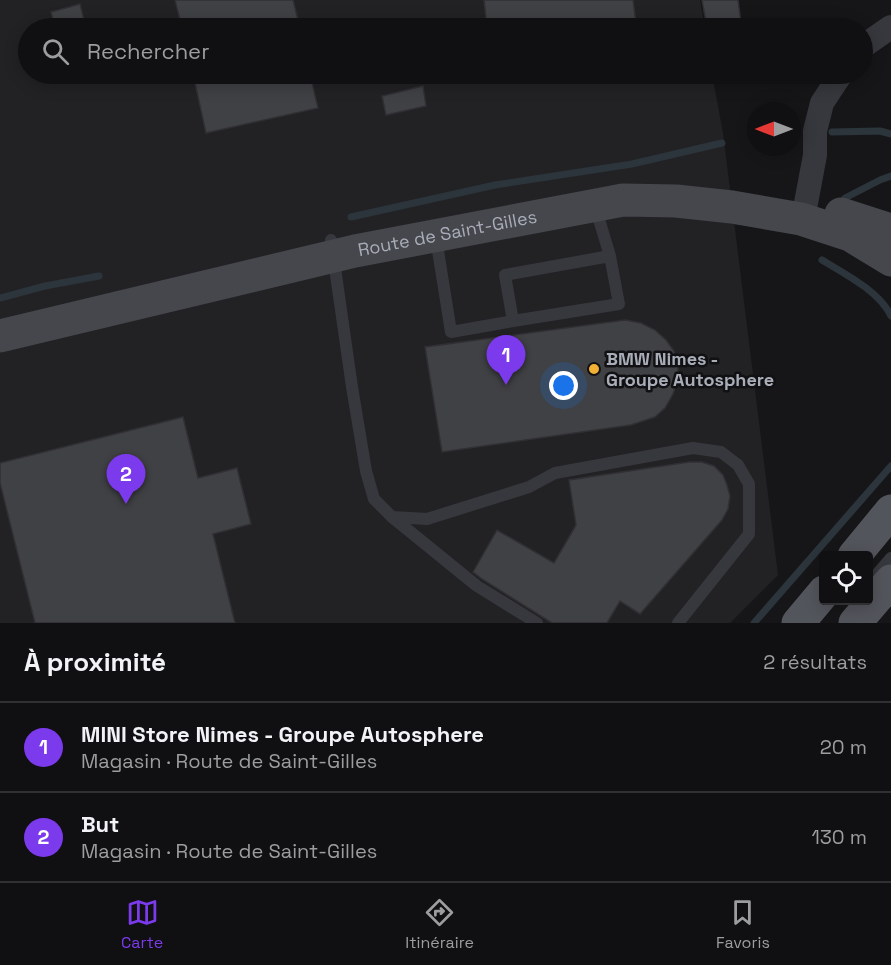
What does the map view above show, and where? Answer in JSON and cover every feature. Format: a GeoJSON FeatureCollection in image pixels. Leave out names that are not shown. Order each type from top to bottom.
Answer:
{"type":"FeatureCollection","features":[{"type":"Feature","properties":{"kind":"main road","name":"Route de Saint-Gilles"},"geometry":{"type":"LineString","coordinates":[[0,336],[332,248],[405,224],[621,186],[671,184],[723,188],[803,211],[891,230]]}},
{"type":"Feature","properties":{"kind":"main road","name":"Route de Saint-Gilles"},"geometry":{"type":"LineString","coordinates":[[0,317],[332,248],[355,251],[623,200],[676,201],[803,211],[850,235],[891,260]]}},
{"type":"Feature","properties":{"kind":"main road"},"geometry":{"type":"LineString","coordinates":[[857,551],[891,512]]}},
{"type":"Feature","properties":{"kind":"main road"},"geometry":{"type":"LineString","coordinates":[[855,623],[891,581]]}},
{"type":"Feature","properties":{"kind":"main road"},"geometry":{"type":"LineString","coordinates":[[798,623],[819,598]]}},
{"type":"Feature","properties":{"kind":"street"},"geometry":{"type":"LineString","coordinates":[[873,39],[891,27]]}},
{"type":"Feature","properties":{"kind":"street"},"geometry":{"type":"LineString","coordinates":[[803,211],[815,154],[815,131],[822,102],[834,84]]}},
{"type":"Feature","properties":{"kind":"lane"},"geometry":{"type":"LineString","coordinates":[[435,235],[451,332],[619,304],[610,256],[594,205]]}},
{"type":"Feature","properties":{"kind":"lane"},"geometry":{"type":"LineString","coordinates":[[332,248],[366,471],[374,499],[392,517],[477,586],[537,623]]}},
{"type":"Feature","properties":{"kind":"lane"},"geometry":{"type":"LineString","coordinates":[[513,321],[505,275],[610,256]]}},
{"type":"Feature","properties":{"kind":"lane"},"geometry":{"type":"LineString","coordinates":[[392,517],[427,519],[529,486],[555,473],[693,448],[721,452],[738,465],[749,484],[749,534],[678,623]]}},
{"type":"Feature","properties":{"kind":"lane"},"geometry":{"type":"LineString","coordinates":[[873,579],[891,558]]}},
{"type":"Feature","properties":{"kind":"shaded area"},"geometry":{"type":"Polygon","coordinates":[[[0,0],[700,0],[703,18],[18,18],[18,84],[714,84],[723,133],[778,575],[730,623],[0,623],[0,0]]]}},
{"type":"Feature","properties":{"kind":"building"},"geometry":{"type":"Polygon","coordinates":[[[175,0],[293,0],[298,18],[180,18],[175,0]]]}},
{"type":"Feature","properties":{"kind":"building"},"geometry":{"type":"Polygon","coordinates":[[[484,0],[633,0],[635,18],[486,18],[484,0]]]}},
{"type":"Feature","properties":{"kind":"building"},"geometry":{"type":"Polygon","coordinates":[[[702,0],[738,0],[740,18],[705,18],[702,0]]]}},
{"type":"Feature","properties":{"kind":"building"},"geometry":{"type":"Polygon","coordinates":[[[80,4],[84,18],[52,18],[51,12],[80,4]]]}},
{"type":"Feature","properties":{"kind":"building"},"geometry":{"type":"Polygon","coordinates":[[[195,84],[312,84],[318,108],[206,133],[195,84]]]}},
{"type":"Feature","properties":{"kind":"building"},"geometry":{"type":"Polygon","coordinates":[[[423,86],[426,106],[386,115],[382,96],[423,86]]]}},
{"type":"Feature","properties":{"kind":"building"},"geometry":{"type":"Polygon","coordinates":[[[625,320],[641,323],[655,330],[674,351],[678,364],[678,379],[665,408],[655,417],[631,425],[442,452],[425,347],[625,320]]]}},
{"type":"Feature","properties":{"kind":"building"},"geometry":{"type":"Polygon","coordinates":[[[183,417],[198,478],[237,468],[251,524],[213,534],[235,623],[35,623],[0,483],[0,463],[183,417]]]}},
{"type":"Feature","properties":{"kind":"building"},"geometry":{"type":"Polygon","coordinates":[[[702,462],[714,466],[723,475],[730,496],[728,509],[722,520],[640,614],[620,601],[607,623],[552,623],[473,572],[497,530],[554,563],[576,525],[569,480],[702,462]]]}},
{"type":"Feature","properties":{"kind":"waterway"},"geometry":{"type":"LineString","coordinates":[[832,132],[880,131],[891,134]]}},
{"type":"Feature","properties":{"kind":"waterway"},"geometry":{"type":"LineString","coordinates":[[351,217],[495,185],[632,164],[722,143]]}},
{"type":"Feature","properties":{"kind":"waterway"},"geometry":{"type":"LineString","coordinates":[[845,198],[891,176]]}},
{"type":"Feature","properties":{"kind":"waterway"},"geometry":{"type":"LineString","coordinates":[[822,260],[870,291],[886,307],[891,316]]}},
{"type":"Feature","properties":{"kind":"waterway"},"geometry":{"type":"LineString","coordinates":[[0,298],[45,286],[99,276]]}},
{"type":"Feature","properties":{"kind":"waterway"},"geometry":{"type":"LineString","coordinates":[[754,623],[891,466]]}},
{"type":"Feature","properties":{"kind":"place","name":"BMW Nimes - Groupe Autosphere"},"geometry":{"type":"Point","coordinates":[594,369]}},
{"type":"Feature","properties":{"kind":"place","name":"MINI Store Nimes - Groupe Autosphere"},"geometry":{"type":"Point","coordinates":[506,385]}},
{"type":"Feature","properties":{"kind":"place","name":"But"},"geometry":{"type":"Point","coordinates":[126,504]}}]}
